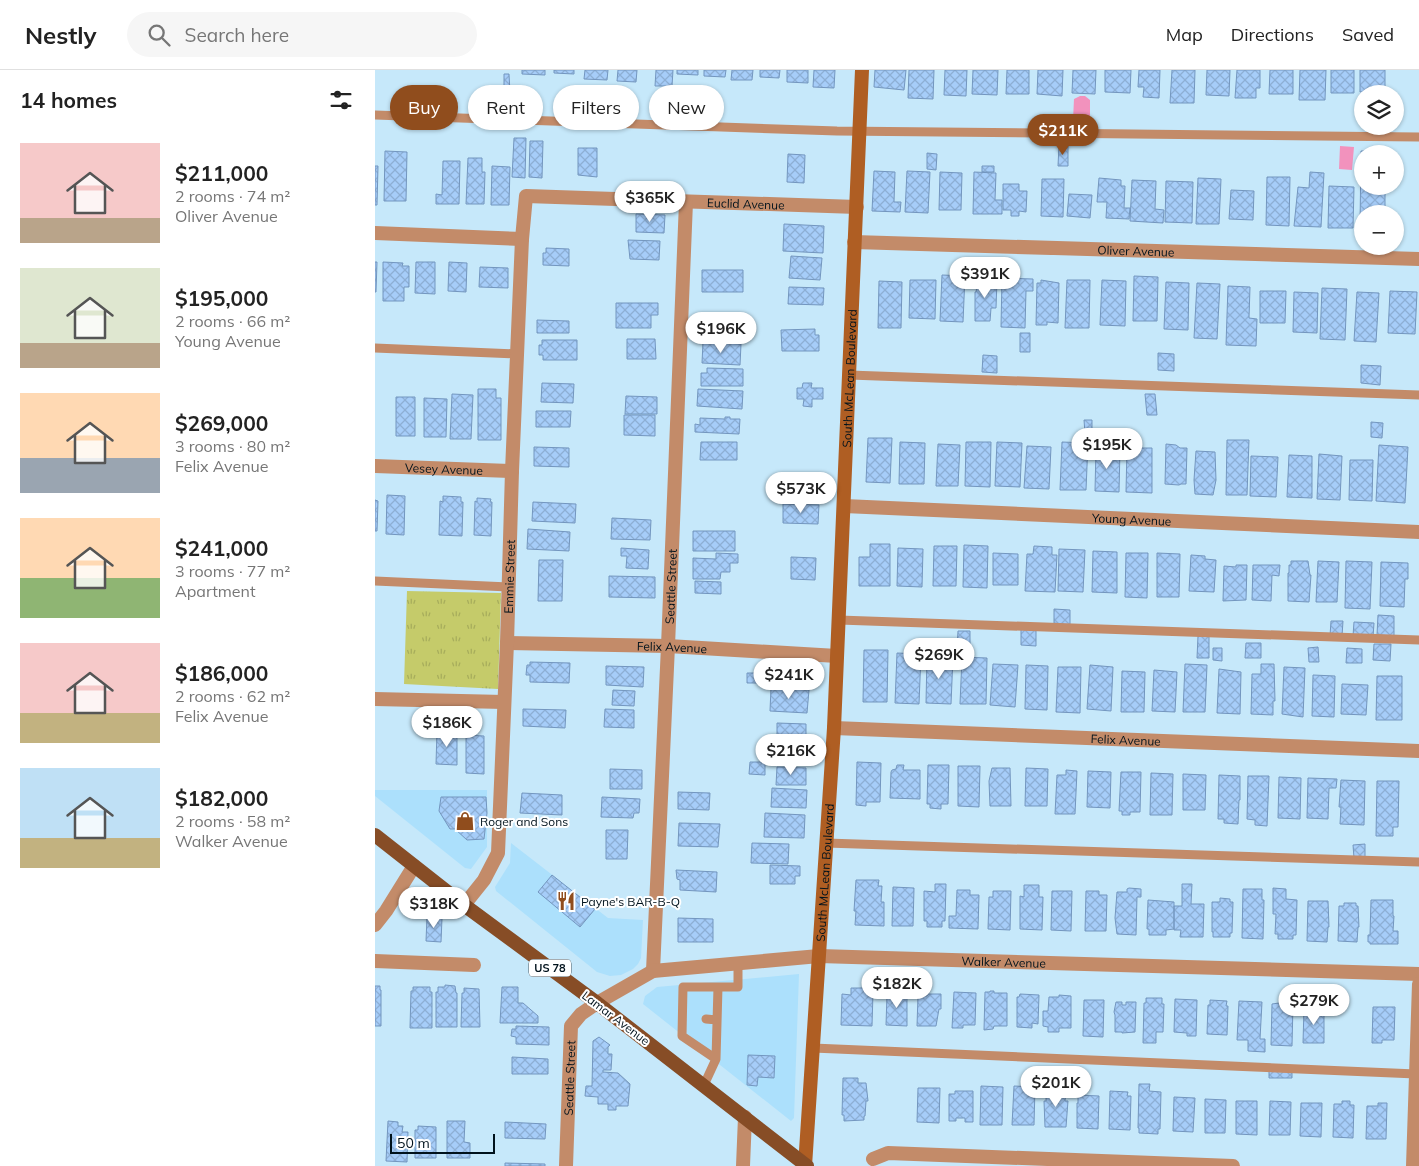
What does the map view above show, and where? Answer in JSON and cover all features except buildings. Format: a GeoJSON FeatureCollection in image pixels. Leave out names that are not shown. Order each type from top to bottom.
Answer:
{"type":"FeatureCollection","features":[{"type":"Feature","properties":{"kind":"main road","name":"South McLean Boulevard"},"geometry":{"type":"LineString","coordinates":[[806,1166],[834,728],[862,70]]}},
{"type":"Feature","properties":{"kind":"main road","name":"Lamar Avenue"},"geometry":{"type":"LineString","coordinates":[[375,835],[464,905],[704,1085],[806,1166]]}},
{"type":"Feature","properties":{"kind":"street","name":"Euclid Avenue"},"geometry":{"type":"LineString","coordinates":[[522,240],[526,196],[857,207]]}},
{"type":"Feature","properties":{"kind":"street","name":"Seattle Street"},"geometry":{"type":"LineString","coordinates":[[653,971],[686,202]]}},
{"type":"Feature","properties":{"kind":"street"},"geometry":{"type":"LineString","coordinates":[[375,233],[522,240]]}},
{"type":"Feature","properties":{"kind":"street","name":"Emmie Street"},"geometry":{"type":"LineString","coordinates":[[464,905],[484,880],[498,853],[522,240]]}},
{"type":"Feature","properties":{"kind":"street","name":"Oliver Avenue"},"geometry":{"type":"LineString","coordinates":[[854,242],[1419,259]]}},
{"type":"Feature","properties":{"kind":"street","name":"Vesey Avenue"},"geometry":{"type":"LineString","coordinates":[[375,466],[512,471]]}},
{"type":"Feature","properties":{"kind":"street","name":"Young Avenue"},"geometry":{"type":"LineString","coordinates":[[844,506],[1419,532]]}},
{"type":"Feature","properties":{"kind":"street","name":"Felix Avenue"},"geometry":{"type":"LineString","coordinates":[[507,643],[668,646],[837,656]]}},
{"type":"Feature","properties":{"kind":"street"},"geometry":{"type":"LineString","coordinates":[[375,699],[504,702]]}},
{"type":"Feature","properties":{"kind":"street","name":"Felix Avenue"},"geometry":{"type":"LineString","coordinates":[[834,728],[1419,751]]}},
{"type":"Feature","properties":{"kind":"street"},"geometry":{"type":"LineString","coordinates":[[375,925],[386,912],[414,866]]}},
{"type":"Feature","properties":{"kind":"street","name":"Walker Avenue"},"geometry":{"type":"LineString","coordinates":[[597,1003],[653,971],[819,956],[1419,974]]}},
{"type":"Feature","properties":{"kind":"street"},"geometry":{"type":"LineString","coordinates":[[375,961],[475,964]]}},
{"type":"Feature","properties":{"kind":"street"},"geometry":{"type":"LineString","coordinates":[[1413,1166],[1419,984]]}},
{"type":"Feature","properties":{"kind":"street","name":"Seattle Street"},"geometry":{"type":"LineString","coordinates":[[566,1166],[571,1026],[581,1014],[597,1003]]}},
{"type":"Feature","properties":{"kind":"street"},"geometry":{"type":"LineString","coordinates":[[743,1166],[745,1117]]}},
{"type":"Feature","properties":{"kind":"street"},"geometry":{"type":"LineString","coordinates":[[873,1159],[887,1153],[1233,1166]]}},
{"type":"Feature","properties":{"kind":"lane"},"geometry":{"type":"LineString","coordinates":[[375,115],[827,130],[1419,137]]}},
{"type":"Feature","properties":{"kind":"lane"},"geometry":{"type":"LineString","coordinates":[[375,348],[517,354]]}},
{"type":"Feature","properties":{"kind":"lane"},"geometry":{"type":"LineString","coordinates":[[849,374],[1419,395]]}},
{"type":"Feature","properties":{"kind":"lane"},"geometry":{"type":"LineString","coordinates":[[375,581],[509,587]]}},
{"type":"Feature","properties":{"kind":"lane"},"geometry":{"type":"LineString","coordinates":[[839,620],[1419,640]]}},
{"type":"Feature","properties":{"kind":"lane"},"geometry":{"type":"LineString","coordinates":[[826,843],[1419,862]]}},
{"type":"Feature","properties":{"kind":"lane"},"geometry":{"type":"LineString","coordinates":[[683,987],[739,987],[738,962]]}},
{"type":"Feature","properties":{"kind":"lane"},"geometry":{"type":"LineString","coordinates":[[683,968],[687,1019],[682,1036],[716,1059]]}},
{"type":"Feature","properties":{"kind":"lane"},"geometry":{"type":"LineString","coordinates":[[704,1085],[716,1059],[718,987]]}},
{"type":"Feature","properties":{"kind":"lane"},"geometry":{"type":"LineString","coordinates":[[706,1003],[717,1003]]}},
{"type":"Feature","properties":{"kind":"lane"},"geometry":{"type":"LineString","coordinates":[[706,1019],[717,1020]]}},
{"type":"Feature","properties":{"kind":"lane"},"geometry":{"type":"LineString","coordinates":[[813,1048],[1416,1074]]}},
{"type":"Feature","properties":{"kind":"shaded area"},"geometry":{"type":"Polygon","coordinates":[[[1085,96],[1090,100],[1090,121],[1085,126],[1076,126],[1073,120],[1074,99],[1085,96]]]}},
{"type":"Feature","properties":{"kind":"shaded area"},"geometry":{"type":"Polygon","coordinates":[[[1340,146],[1354,147],[1352,170],[1339,169],[1340,146]]]}},
{"type":"Feature","properties":{"kind":"shaded area"},"geometry":{"type":"Polygon","coordinates":[[[375,790],[487,790],[487,847],[471,869],[465,868],[375,796],[375,790]]]}},
{"type":"Feature","properties":{"kind":"shaded area"},"geometry":{"type":"Polygon","coordinates":[[[511,843],[608,918],[643,920],[641,958],[638,964],[621,975],[610,976],[597,972],[496,891],[495,887],[510,863],[511,843]]]}},
{"type":"Feature","properties":{"kind":"shaded area"},"geometry":{"type":"Polygon","coordinates":[[[799,974],[794,1118],[791,1121],[643,1004],[645,996],[657,987],[799,974]]]}},
{"type":"Feature","properties":{"kind":"green space"},"geometry":{"type":"Polygon","coordinates":[[[407,591],[501,593],[498,689],[404,684],[407,591]]]}},
{"type":"Feature","properties":{"kind":"place","name":"Roger and Sons"},"geometry":{"type":"Point","coordinates":[465,821]}},
{"type":"Feature","properties":{"kind":"place","name":"Payne's BAR-B-Q"},"geometry":{"type":"Point","coordinates":[566,901]}}]}
